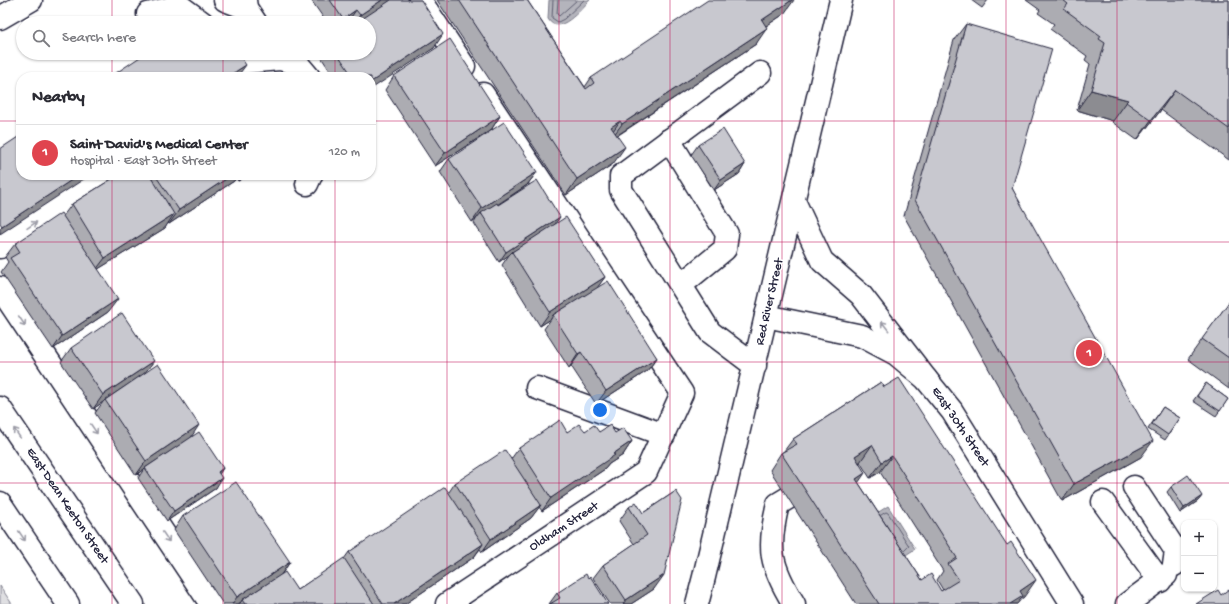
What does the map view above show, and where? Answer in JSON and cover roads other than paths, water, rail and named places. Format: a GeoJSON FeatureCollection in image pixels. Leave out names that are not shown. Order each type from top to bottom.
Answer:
{"type":"FeatureCollection","features":[{"type":"Feature","properties":{"kind":"main road"},"geometry":{"type":"LineString","coordinates":[[0,18],[31,0]]}},
{"type":"Feature","properties":{"kind":"main road"},"geometry":{"type":"LineString","coordinates":[[225,0],[252,8]]}},
{"type":"Feature","properties":{"kind":"main road","name":"Oldham Street"},"geometry":{"type":"LineString","coordinates":[[420,0],[682,393],[646,472],[447,604]]}},
{"type":"Feature","properties":{"kind":"main road","name":"Red River Street"},"geometry":{"type":"LineString","coordinates":[[697,604],[755,366],[841,0]]}},
{"type":"Feature","properties":{"kind":"main road"},"geometry":{"type":"LineString","coordinates":[[148,14],[180,6],[194,16]]}},
{"type":"Feature","properties":{"kind":"main road"},"geometry":{"type":"LineString","coordinates":[[234,60],[236,63],[298,64],[305,72]]}},
{"type":"Feature","properties":{"kind":"main road"},"geometry":{"type":"LineString","coordinates":[[262,72],[277,63]]}},
{"type":"Feature","properties":{"kind":"main road"},"geometry":{"type":"LineString","coordinates":[[755,366],[710,332],[621,190],[620,176],[760,72]]}},
{"type":"Feature","properties":{"kind":"main road"},"geometry":{"type":"LineString","coordinates":[[669,140],[727,234],[725,250],[681,285]]}},
{"type":"Feature","properties":{"kind":"main road"},"geometry":{"type":"LineString","coordinates":[[0,247],[100,180]]}},
{"type":"Feature","properties":{"kind":"main road"},"geometry":{"type":"LineString","coordinates":[[794,201],[822,261],[860,295],[926,379]]}},
{"type":"Feature","properties":{"kind":"main road"},"geometry":{"type":"LineString","coordinates":[[0,288],[211,604]]}},
{"type":"Feature","properties":{"kind":"main road","name":"East 30th Street"},"geometry":{"type":"LineString","coordinates":[[766,316],[862,336],[896,354],[926,379],[952,411],[1072,604]]}},
{"type":"Feature","properties":{"kind":"main road"},"geometry":{"type":"LineString","coordinates":[[537,388],[664,435]]}},
{"type":"Feature","properties":{"kind":"main road","name":"East Dean Keeton Street"},"geometry":{"type":"LineString","coordinates":[[0,408],[133,604]]}},
{"type":"Feature","properties":{"kind":"main road"},"geometry":{"type":"LineString","coordinates":[[1127,604],[1167,574],[1176,551],[1134,487]]}},
{"type":"Feature","properties":{"kind":"main road"},"geometry":{"type":"LineString","coordinates":[[788,498],[778,504],[772,540],[772,560],[779,580],[794,604]]}},
{"type":"Feature","properties":{"kind":"main road"},"geometry":{"type":"LineString","coordinates":[[1103,502],[1167,574]]}},
{"type":"Feature","properties":{"kind":"main road"},"geometry":{"type":"LineString","coordinates":[[0,503],[68,604]]}},
{"type":"Feature","properties":{"kind":"water"},"geometry":{"type":"Polygon","coordinates":[[[549,0],[590,0],[570,20],[558,25],[553,24],[548,19],[549,0]]]}},
{"type":"Feature","properties":{"kind":"water"},"geometry":{"type":"Polygon","coordinates":[[[888,506],[915,549],[898,560],[871,517],[888,506]]]}},
{"type":"Feature","properties":{"kind":"place","name":"Saint David's Medical Center"},"geometry":{"type":"Point","coordinates":[1089,353]}}]}
